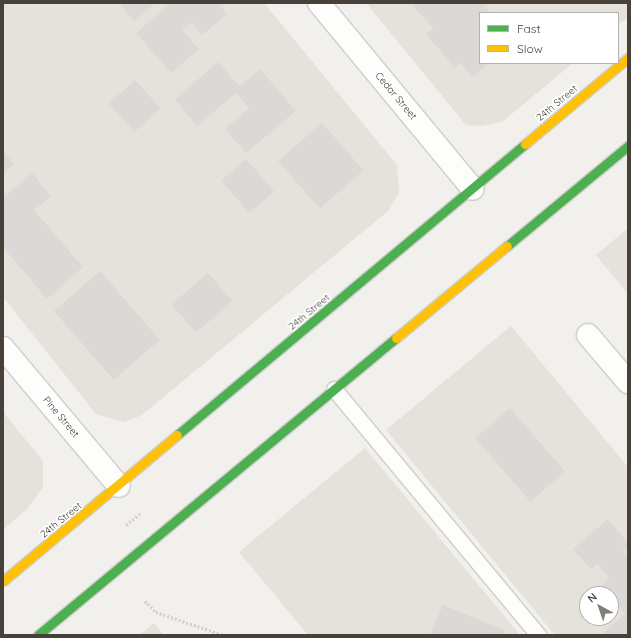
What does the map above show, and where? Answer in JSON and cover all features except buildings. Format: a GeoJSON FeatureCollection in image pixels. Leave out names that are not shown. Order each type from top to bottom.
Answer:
{"type":"FeatureCollection","features":[{"type":"Feature","properties":{"kind":"main road","name":"24th Street"},"geometry":{"type":"LineString","coordinates":[[3,581],[119,486],[628,58]]}},
{"type":"Feature","properties":{"kind":"main road"},"geometry":{"type":"LineString","coordinates":[[38,635],[628,146]]}},
{"type":"Feature","properties":{"kind":"street","name":"Cedar Street"},"geometry":{"type":"LineString","coordinates":[[319,3],[472,190]]}},
{"type":"Feature","properties":{"kind":"street"},"geometry":{"type":"LineString","coordinates":[[588,335],[628,382]]}},
{"type":"Feature","properties":{"kind":"street","name":"Pine Street"},"geometry":{"type":"LineString","coordinates":[[3,348],[119,486]]}},
{"type":"Feature","properties":{"kind":"lane"},"geometry":{"type":"LineString","coordinates":[[334,389],[538,635]]}},
{"type":"Feature","properties":{"kind":"path"},"geometry":{"type":"LineString","coordinates":[[145,601],[156,612],[224,635]]}},
{"type":"Feature","properties":{"kind":"shaded area"},"geometry":{"type":"Polygon","coordinates":[[[3,3],[264,3],[397,165],[399,193],[388,211],[142,415],[124,422],[96,414],[3,297],[3,3]]]}},
{"type":"Feature","properties":{"kind":"shaded area"},"geometry":{"type":"Polygon","coordinates":[[[366,3],[628,3],[628,17],[619,24],[619,12],[479,12],[479,64],[572,64],[502,122],[482,126],[466,125],[366,3]]]}},
{"type":"Feature","properties":{"kind":"shaded area"},"geometry":{"type":"Polygon","coordinates":[[[628,228],[628,294],[596,255],[628,228]]]}},
{"type":"Feature","properties":{"kind":"shaded area"},"geometry":{"type":"Polygon","coordinates":[[[511,326],[628,467],[628,635],[555,635],[386,430],[511,326]]]}},
{"type":"Feature","properties":{"kind":"shaded area"},"geometry":{"type":"Polygon","coordinates":[[[3,412],[43,461],[43,487],[27,509],[3,530],[3,412]]]}},
{"type":"Feature","properties":{"kind":"shaded area"},"geometry":{"type":"Polygon","coordinates":[[[365,448],[520,635],[308,635],[239,552],[365,448]]]}},
{"type":"Feature","properties":{"kind":"shaded area"},"geometry":{"type":"Polygon","coordinates":[[[154,623],[164,635],[139,635],[154,623]]]}},
{"type":"Feature","properties":{"kind":"traffic: fast"},"geometry":{"type":"LineString","coordinates":[[177,435],[525,144]]}},
{"type":"Feature","properties":{"kind":"traffic: fast"},"geometry":{"type":"LineString","coordinates":[[507,246],[628,146]]}},
{"type":"Feature","properties":{"kind":"traffic: fast"},"geometry":{"type":"LineString","coordinates":[[38,635],[396,338]]}},
{"type":"Feature","properties":{"kind":"traffic: slow"},"geometry":{"type":"LineString","coordinates":[[525,144],[628,58]]}},
{"type":"Feature","properties":{"kind":"traffic: slow"},"geometry":{"type":"LineString","coordinates":[[396,338],[507,246]]}},
{"type":"Feature","properties":{"kind":"traffic: slow"},"geometry":{"type":"LineString","coordinates":[[3,581],[177,435]]}}]}
